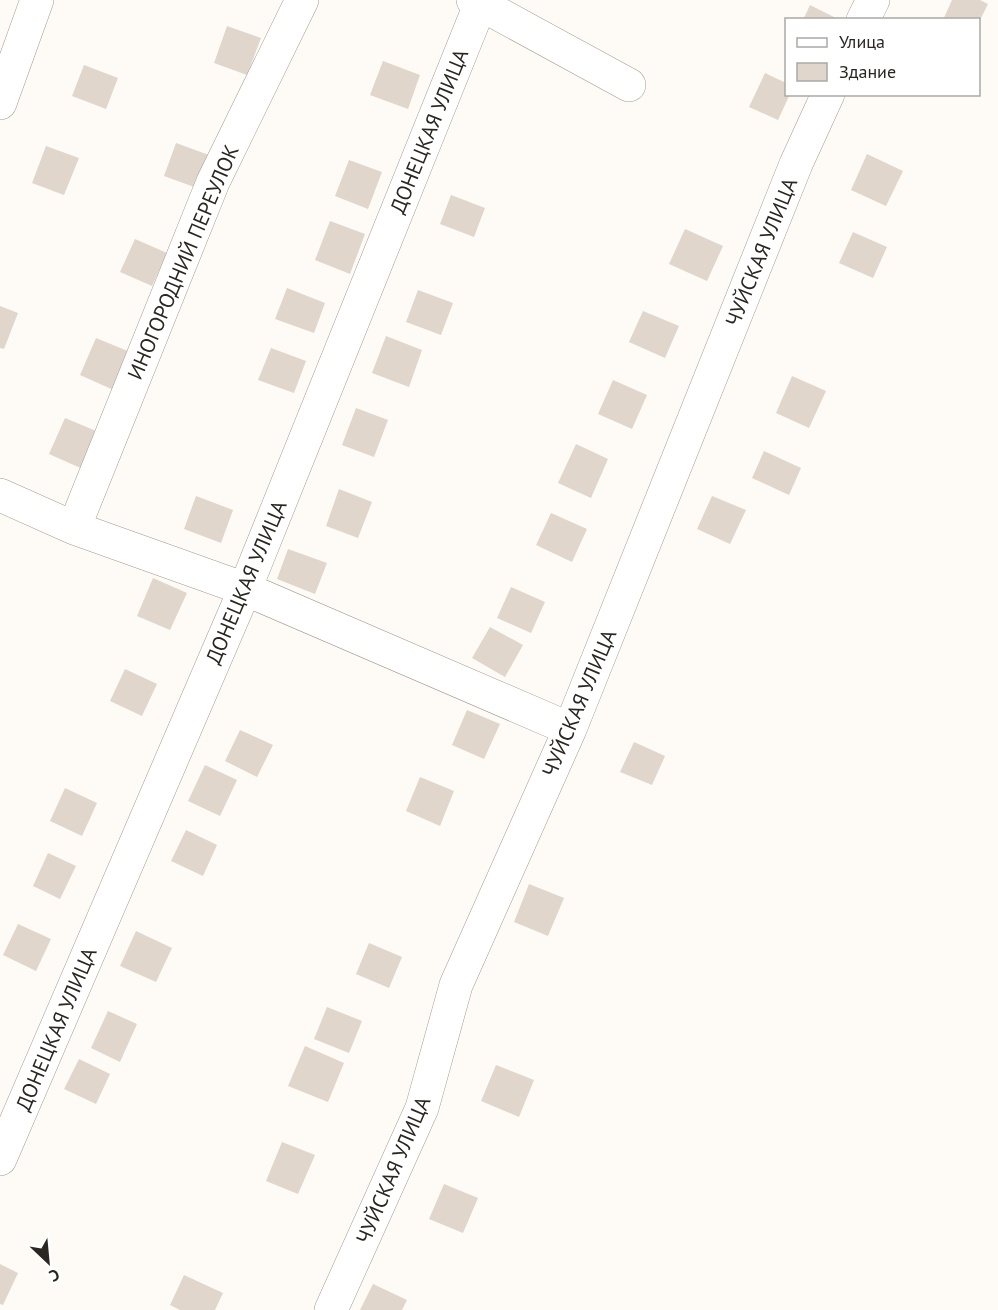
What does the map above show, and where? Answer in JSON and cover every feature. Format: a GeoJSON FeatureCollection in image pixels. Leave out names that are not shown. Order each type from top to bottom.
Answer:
{"type":"FeatureCollection","features":[{"type":"Feature","properties":{"kind":"street"},"geometry":{"type":"LineString","coordinates":[[0,103],[37,0]]}},
{"type":"Feature","properties":{"kind":"street","name":"ИНОГОРОДНИЙ ПЕРЕУЛОК"},"geometry":{"type":"LineString","coordinates":[[74,528],[213,183],[302,0]]}},
{"type":"Feature","properties":{"kind":"street"},"geometry":{"type":"LineString","coordinates":[[864,18],[873,0]]}},
{"type":"Feature","properties":{"kind":"street"},"geometry":{"type":"LineString","coordinates":[[478,1],[629,85]]}},
{"type":"Feature","properties":{"kind":"street","name":"ДОНЕЦКАЯ УЛИЦА"},"geometry":{"type":"LineString","coordinates":[[0,1159],[245,589],[478,1]]}},
{"type":"Feature","properties":{"kind":"street","name":"ЧУЙСКАЯ УЛИЦА"},"geometry":{"type":"LineString","coordinates":[[331,1310],[422,1108],[456,984],[570,729],[796,164],[827,96]]}},
{"type":"Feature","properties":{"kind":"street"},"geometry":{"type":"LineString","coordinates":[[0,495],[74,528],[245,589],[570,729]]}},
{"type":"Feature","properties":{"kind":"building"},"geometry":{"type":"Polygon","coordinates":[[[952,0],[980,0],[988,4],[980,20],[980,18],[944,18],[952,0]]]}},
{"type":"Feature","properties":{"kind":"building"},"geometry":{"type":"Polygon","coordinates":[[[810,5],[836,18],[804,18],[810,5]]]}},
{"type":"Feature","properties":{"kind":"building"},"geometry":{"type":"Polygon","coordinates":[[[227,26],[261,38],[247,75],[214,63],[227,26]]]}},
{"type":"Feature","properties":{"kind":"building"},"geometry":{"type":"Polygon","coordinates":[[[383,61],[420,75],[408,109],[370,95],[383,61]]]}},
{"type":"Feature","properties":{"kind":"building"},"geometry":{"type":"Polygon","coordinates":[[[84,65],[118,78],[106,109],[72,96],[84,65]]]}},
{"type":"Feature","properties":{"kind":"building"},"geometry":{"type":"Polygon","coordinates":[[[765,73],[785,83],[785,96],[789,96],[778,120],[749,107],[765,73]]]}},
{"type":"Feature","properties":{"kind":"building"},"geometry":{"type":"Polygon","coordinates":[[[176,143],[209,155],[197,188],[164,176],[176,143]]]}},
{"type":"Feature","properties":{"kind":"building"},"geometry":{"type":"Polygon","coordinates":[[[46,146],[79,158],[64,195],[32,183],[46,146]]]}},
{"type":"Feature","properties":{"kind":"building"},"geometry":{"type":"Polygon","coordinates":[[[867,154],[903,171],[886,206],[851,190],[867,154]]]}},
{"type":"Feature","properties":{"kind":"building"},"geometry":{"type":"Polygon","coordinates":[[[349,160],[382,172],[368,209],[335,196],[349,160]]]}},
{"type":"Feature","properties":{"kind":"building"},"geometry":{"type":"Polygon","coordinates":[[[451,195],[485,208],[474,237],[440,224],[451,195]]]}},
{"type":"Feature","properties":{"kind":"building"},"geometry":{"type":"Polygon","coordinates":[[[330,221],[365,234],[350,274],[315,260],[330,221]]]}},
{"type":"Feature","properties":{"kind":"building"},"geometry":{"type":"Polygon","coordinates":[[[685,229],[723,246],[707,281],[669,264],[685,229]]]}},
{"type":"Feature","properties":{"kind":"building"},"geometry":{"type":"Polygon","coordinates":[[[853,232],[887,247],[873,278],[839,263],[853,232]]]}},
{"type":"Feature","properties":{"kind":"building"},"geometry":{"type":"Polygon","coordinates":[[[135,239],[167,253],[152,286],[120,272],[135,239]]]}},
{"type":"Feature","properties":{"kind":"building"},"geometry":{"type":"Polygon","coordinates":[[[287,288],[325,303],[314,333],[275,319],[287,288]]]}},
{"type":"Feature","properties":{"kind":"building"},"geometry":{"type":"Polygon","coordinates":[[[418,290],[453,303],[441,335],[406,322],[418,290]]]}},
{"type":"Feature","properties":{"kind":"building"},"geometry":{"type":"Polygon","coordinates":[[[0,306],[18,313],[4,349],[0,348],[0,306]]]}},
{"type":"Feature","properties":{"kind":"building"},"geometry":{"type":"Polygon","coordinates":[[[643,311],[679,326],[665,358],[629,342],[643,311]]]}},
{"type":"Feature","properties":{"kind":"building"},"geometry":{"type":"Polygon","coordinates":[[[386,336],[422,350],[409,387],[372,373],[386,336]]]}},
{"type":"Feature","properties":{"kind":"building"},"geometry":{"type":"Polygon","coordinates":[[[96,338],[135,354],[118,392],[80,375],[96,338]]]}},
{"type":"Feature","properties":{"kind":"building"},"geometry":{"type":"Polygon","coordinates":[[[271,348],[306,361],[294,393],[258,380],[271,348]]]}},
{"type":"Feature","properties":{"kind":"building"},"geometry":{"type":"Polygon","coordinates":[[[792,376],[826,391],[809,428],[776,413],[792,376]]]}},
{"type":"Feature","properties":{"kind":"building"},"geometry":{"type":"Polygon","coordinates":[[[613,380],[647,395],[632,429],[598,414],[613,380]]]}},
{"type":"Feature","properties":{"kind":"building"},"geometry":{"type":"Polygon","coordinates":[[[356,408],[388,420],[374,457],[342,445],[356,408]]]}},
{"type":"Feature","properties":{"kind":"building"},"geometry":{"type":"Polygon","coordinates":[[[65,418],[101,433],[85,470],[49,454],[65,418]]]}},
{"type":"Feature","properties":{"kind":"building"},"geometry":{"type":"Polygon","coordinates":[[[576,444],[608,459],[591,498],[558,483],[576,444]]]}},
{"type":"Feature","properties":{"kind":"building"},"geometry":{"type":"Polygon","coordinates":[[[764,451],[801,468],[789,495],[752,478],[764,451]]]}},
{"type":"Feature","properties":{"kind":"building"},"geometry":{"type":"Polygon","coordinates":[[[339,489],[372,502],[358,538],[326,526],[339,489]]]}},
{"type":"Feature","properties":{"kind":"building"},"geometry":{"type":"Polygon","coordinates":[[[196,496],[233,510],[221,543],[184,529],[196,496]]]}},
{"type":"Feature","properties":{"kind":"building"},"geometry":{"type":"Polygon","coordinates":[[[712,496],[746,510],[730,544],[697,529],[712,496]]]}},
{"type":"Feature","properties":{"kind":"building"},"geometry":{"type":"Polygon","coordinates":[[[551,513],[587,529],[572,562],[536,545],[551,513]]]}},
{"type":"Feature","properties":{"kind":"building"},"geometry":{"type":"Polygon","coordinates":[[[288,549],[327,563],[315,594],[277,579],[288,549]]]}},
{"type":"Feature","properties":{"kind":"building"},"geometry":{"type":"Polygon","coordinates":[[[153,578],[187,593],[170,630],[137,616],[153,578]]]}},
{"type":"Feature","properties":{"kind":"building"},"geometry":{"type":"Polygon","coordinates":[[[511,587],[545,602],[531,633],[497,618],[511,587]]]}},
{"type":"Feature","properties":{"kind":"building"},"geometry":{"type":"Polygon","coordinates":[[[490,627],[523,645],[505,677],[472,658],[490,627]]]}},
{"type":"Feature","properties":{"kind":"building"},"geometry":{"type":"Polygon","coordinates":[[[125,669],[157,684],[142,716],[110,701],[125,669]]]}},
{"type":"Feature","properties":{"kind":"building"},"geometry":{"type":"Polygon","coordinates":[[[467,710],[500,724],[484,759],[452,745],[467,710]]]}},
{"type":"Feature","properties":{"kind":"building"},"geometry":{"type":"Polygon","coordinates":[[[240,730],[273,745],[257,777],[225,761],[240,730]]]}},
{"type":"Feature","properties":{"kind":"building"},"geometry":{"type":"Polygon","coordinates":[[[634,742],[665,756],[652,785],[620,772],[634,742]]]}},
{"type":"Feature","properties":{"kind":"building"},"geometry":{"type":"Polygon","coordinates":[[[205,765],[237,780],[220,816],[188,801],[205,765]]]}},
{"type":"Feature","properties":{"kind":"building"},"geometry":{"type":"Polygon","coordinates":[[[420,777],[454,791],[440,826],[406,811],[420,777]]]}},
{"type":"Feature","properties":{"kind":"building"},"geometry":{"type":"Polygon","coordinates":[[[65,788],[97,803],[82,836],[50,821],[65,788]]]}},
{"type":"Feature","properties":{"kind":"building"},"geometry":{"type":"Polygon","coordinates":[[[186,830],[217,845],[203,876],[171,861],[186,830]]]}},
{"type":"Feature","properties":{"kind":"building"},"geometry":{"type":"Polygon","coordinates":[[[48,853],[76,866],[60,899],[33,886],[48,853]]]}},
{"type":"Feature","properties":{"kind":"building"},"geometry":{"type":"Polygon","coordinates":[[[529,884],[564,898],[548,936],[514,922],[529,884]]]}},
{"type":"Feature","properties":{"kind":"building"},"geometry":{"type":"Polygon","coordinates":[[[18,924],[51,939],[36,971],[3,955],[18,924]]]}},
{"type":"Feature","properties":{"kind":"building"},"geometry":{"type":"Polygon","coordinates":[[[136,931],[172,948],[156,982],[120,966],[136,931]]]}},
{"type":"Feature","properties":{"kind":"building"},"geometry":{"type":"Polygon","coordinates":[[[369,943],[402,957],[389,988],[356,974],[369,943]]]}},
{"type":"Feature","properties":{"kind":"building"},"geometry":{"type":"Polygon","coordinates":[[[327,1007],[362,1021],[349,1053],[314,1039],[327,1007]]]}},
{"type":"Feature","properties":{"kind":"building"},"geometry":{"type":"Polygon","coordinates":[[[108,1011],[137,1024],[120,1062],[91,1048],[108,1011]]]}},
{"type":"Feature","properties":{"kind":"building"},"geometry":{"type":"Polygon","coordinates":[[[305,1046],[344,1063],[328,1102],[288,1086],[305,1046]]]}},
{"type":"Feature","properties":{"kind":"building"},"geometry":{"type":"Polygon","coordinates":[[[79,1059],[110,1074],[96,1104],[64,1089],[79,1059]]]}},
{"type":"Feature","properties":{"kind":"building"},"geometry":{"type":"Polygon","coordinates":[[[496,1065],[534,1080],[519,1117],[481,1101],[496,1065]]]}},
{"type":"Feature","properties":{"kind":"building"},"geometry":{"type":"Polygon","coordinates":[[[282,1142],[315,1155],[298,1194],[266,1181],[282,1142]]]}},
{"type":"Feature","properties":{"kind":"building"},"geometry":{"type":"Polygon","coordinates":[[[444,1184],[478,1198],[463,1233],[429,1219],[444,1184]]]}},
{"type":"Feature","properties":{"kind":"building"},"geometry":{"type":"Polygon","coordinates":[[[0,1264],[18,1273],[3,1305],[0,1304],[0,1264]]]}},
{"type":"Feature","properties":{"kind":"building"},"geometry":{"type":"Polygon","coordinates":[[[184,1275],[223,1293],[215,1310],[180,1310],[170,1305],[184,1275]]]}},
{"type":"Feature","properties":{"kind":"building"},"geometry":{"type":"Polygon","coordinates":[[[373,1284],[407,1300],[402,1310],[360,1310],[373,1284]]]}}]}
